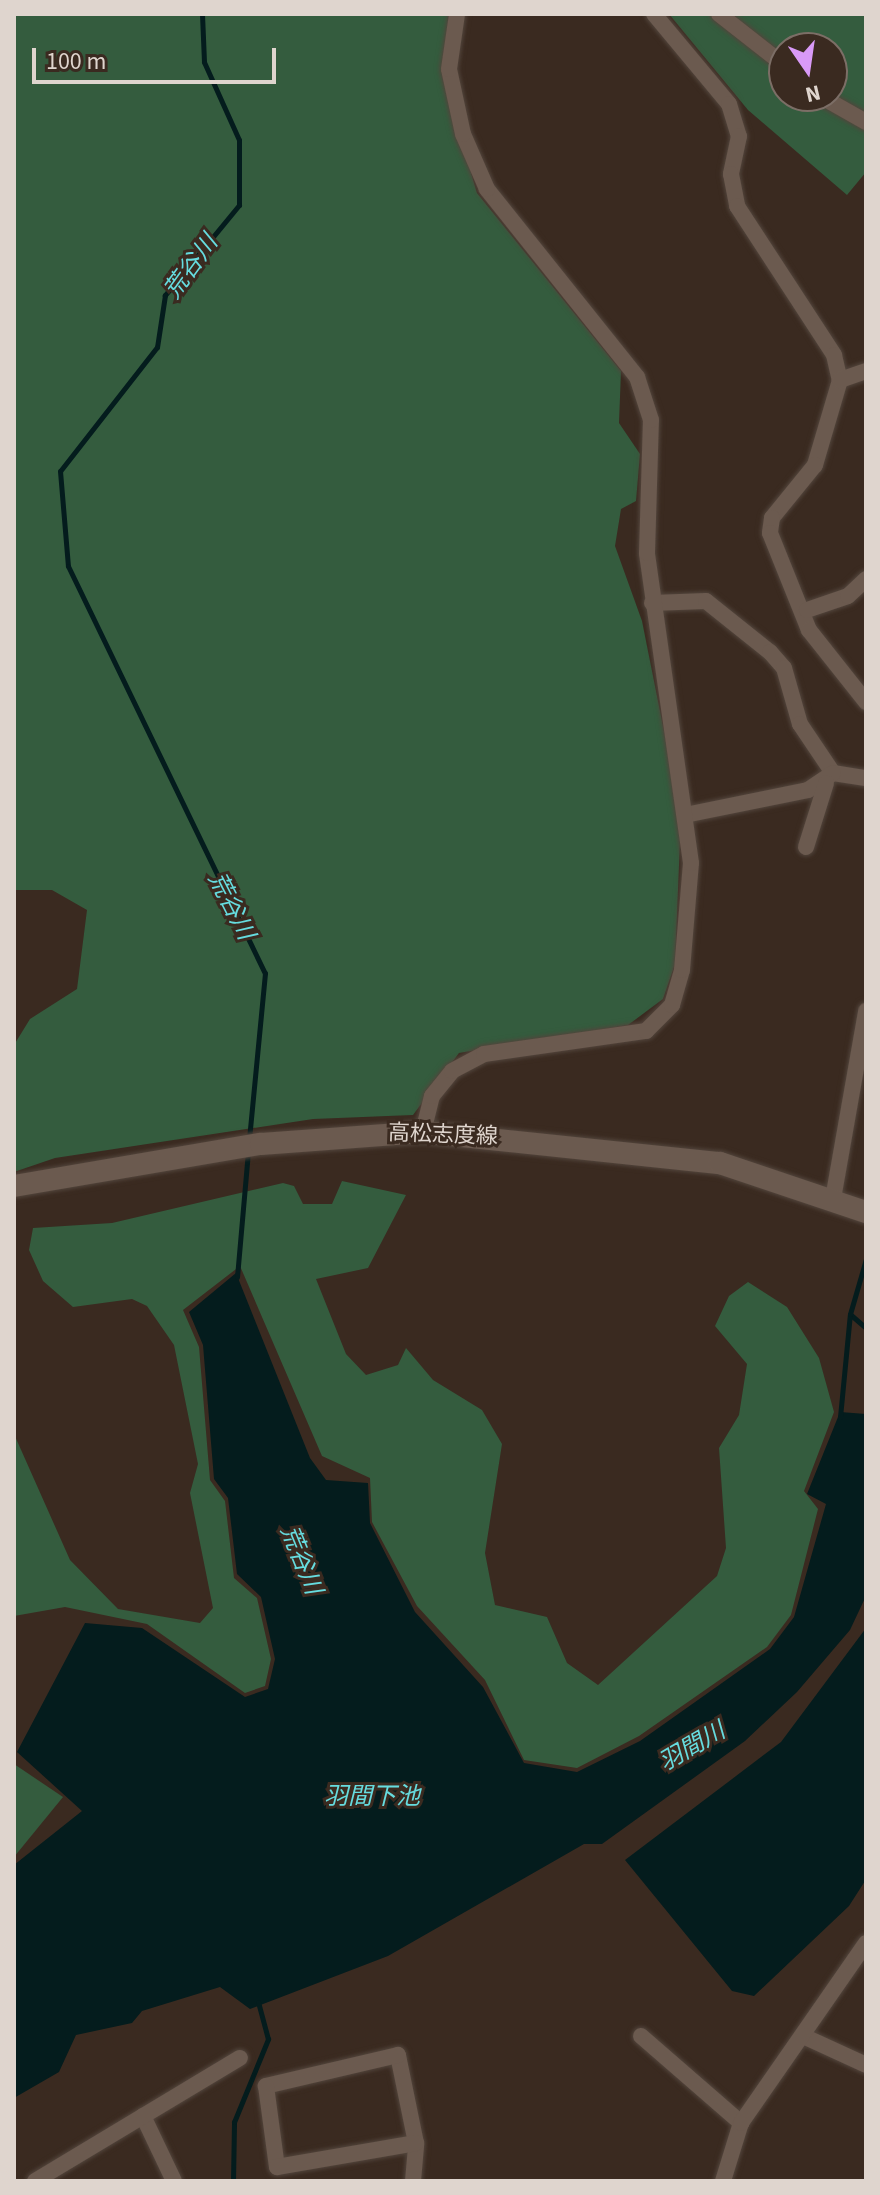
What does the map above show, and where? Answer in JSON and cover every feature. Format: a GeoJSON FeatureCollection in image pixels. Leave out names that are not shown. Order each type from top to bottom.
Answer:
{"type":"FeatureCollection","features":[{"type":"Feature","properties":{"kind":"main road","name":"高松志度線"},"geometry":{"type":"LineString","coordinates":[[14,1186],[289,1141],[423,1132],[720,1163],[866,1212]]}},
{"type":"Feature","properties":{"kind":"street"},"geometry":{"type":"LineString","coordinates":[[423,1132],[432,1096],[452,1071],[484,1054],[646,1031],[672,1005],[682,970],[690,814],[652,603],[651,420],[637,377],[487,189],[463,134],[449,69],[457,14]]}},
{"type":"Feature","properties":{"kind":"street"},"geometry":{"type":"LineString","coordinates":[[654,14],[729,104],[739,136],[731,174],[737,206],[834,355],[840,380],[815,465],[772,518],[770,533],[807,610],[816,642],[866,702]]}},
{"type":"Feature","properties":{"kind":"street"},"geometry":{"type":"LineString","coordinates":[[719,14],[768,52]]}},
{"type":"Feature","properties":{"kind":"street"},"geometry":{"type":"LineString","coordinates":[[848,112],[866,122]]}},
{"type":"Feature","properties":{"kind":"street"},"geometry":{"type":"LineString","coordinates":[[840,380],[866,371]]}},
{"type":"Feature","properties":{"kind":"street"},"geometry":{"type":"LineString","coordinates":[[807,610],[848,596],[866,579]]}},
{"type":"Feature","properties":{"kind":"street"},"geometry":{"type":"LineString","coordinates":[[652,603],[706,601],[770,652],[784,668],[800,724],[829,778],[806,847]]}},
{"type":"Feature","properties":{"kind":"street"},"geometry":{"type":"LineString","coordinates":[[690,814],[829,778],[866,778]]}},
{"type":"Feature","properties":{"kind":"street"},"geometry":{"type":"LineString","coordinates":[[833,1199],[866,1011]]}},
{"type":"Feature","properties":{"kind":"street"},"geometry":{"type":"LineString","coordinates":[[723,2181],[741,2123],[866,1943]]}},
{"type":"Feature","properties":{"kind":"street"},"geometry":{"type":"LineString","coordinates":[[641,2036],[741,2123]]}},
{"type":"Feature","properties":{"kind":"street"},"geometry":{"type":"LineString","coordinates":[[803,2036],[866,2065]]}},
{"type":"Feature","properties":{"kind":"street"},"geometry":{"type":"LineString","coordinates":[[413,2181],[416,2143],[398,2055],[266,2086],[277,2167],[416,2143]]}},
{"type":"Feature","properties":{"kind":"street"},"geometry":{"type":"LineString","coordinates":[[41,2180],[240,2058]]}},
{"type":"Feature","properties":{"kind":"street"},"geometry":{"type":"LineString","coordinates":[[143,2116],[174,2181]]}},
{"type":"Feature","properties":{"kind":"green space"},"geometry":{"type":"Polygon","coordinates":[[[14,14],[448,14],[447,93],[477,193],[621,371],[619,423],[640,454],[636,501],[621,509],[615,546],[642,621],[681,816],[675,964],[663,999],[628,1025],[459,1053],[413,1115],[313,1119],[55,1158],[14,1172],[14,1045],[30,1019],[77,989],[87,910],[52,890],[14,890],[14,14]]]}},
{"type":"Feature","properties":{"kind":"green space"},"geometry":{"type":"Polygon","coordinates":[[[669,14],[866,14],[866,172],[847,195],[748,110],[669,14]]]}},
{"type":"Feature","properties":{"kind":"green space"},"geometry":{"type":"Polygon","coordinates":[[[342,1181],[406,1195],[368,1268],[316,1279],[346,1354],[366,1375],[398,1365],[406,1348],[433,1380],[482,1410],[502,1444],[485,1553],[495,1605],[547,1617],[567,1663],[598,1685],[717,1576],[726,1548],[719,1448],[739,1415],[747,1364],[715,1326],[729,1296],[748,1282],[787,1307],[819,1358],[834,1412],[804,1491],[818,1509],[791,1615],[767,1647],[639,1736],[577,1768],[524,1760],[485,1680],[417,1606],[372,1522],[370,1478],[322,1456],[240,1266],[183,1310],[199,1347],[210,1480],[225,1501],[234,1578],[257,1598],[271,1659],[265,1686],[245,1693],[147,1624],[65,1607],[14,1616],[14,1434],[70,1560],[118,1609],[200,1623],[213,1608],[190,1493],[198,1464],[174,1345],[147,1306],[132,1299],[73,1307],[43,1281],[29,1250],[33,1228],[112,1223],[283,1183],[294,1186],[303,1204],[332,1204],[342,1181]]]}},
{"type":"Feature","properties":{"kind":"green space"},"geometry":{"type":"Polygon","coordinates":[[[14,1764],[63,1797],[14,1857],[14,1764]]]}},
{"type":"Feature","properties":{"kind":"water","name":"羽間下池"},"geometry":{"type":"Polygon","coordinates":[[[236,1273],[310,1458],[326,1480],[368,1483],[370,1523],[415,1612],[483,1687],[524,1763],[577,1772],[640,1741],[770,1649],[794,1617],[826,1504],[807,1494],[840,1412],[866,1414],[866,1596],[850,1630],[797,1692],[745,1741],[602,1844],[584,1844],[388,1956],[250,2009],[220,1987],[142,2011],[132,2023],[76,2035],[59,2072],[14,2098],[14,1865],[82,1811],[17,1752],[85,1623],[142,1628],[245,1697],[268,1689],[275,1659],[261,1597],[237,1574],[228,1498],[214,1479],[203,1345],[189,1312],[236,1273]]]}},
{"type":"Feature","properties":{"kind":"water"},"geometry":{"type":"Polygon","coordinates":[[[866,1628],[865,1881],[849,1906],[754,1996],[732,1991],[625,1860],[781,1742],[866,1628]]]}},
{"type":"Feature","properties":{"kind":"waterway","name":"荒谷川"},"geometry":{"type":"LineString","coordinates":[[202,14],[204,62],[239,140],[239,205],[165,295],[157,347],[60,471],[68,566],[265,973],[249,1138]]}},
{"type":"Feature","properties":{"kind":"waterway","name":"荒谷川"},"geometry":{"type":"LineString","coordinates":[[237,1277],[248,1152]]}},
{"type":"Feature","properties":{"kind":"waterway","name":"羽間川"},"geometry":{"type":"LineString","coordinates":[[840,1417],[850,1314],[866,1259]]}},
{"type":"Feature","properties":{"kind":"waterway"},"geometry":{"type":"LineString","coordinates":[[851,1315],[866,1328]]}},
{"type":"Feature","properties":{"kind":"waterway"},"geometry":{"type":"LineString","coordinates":[[233,2181],[234,2122],[268,2039],[258,2002]]}}]}
